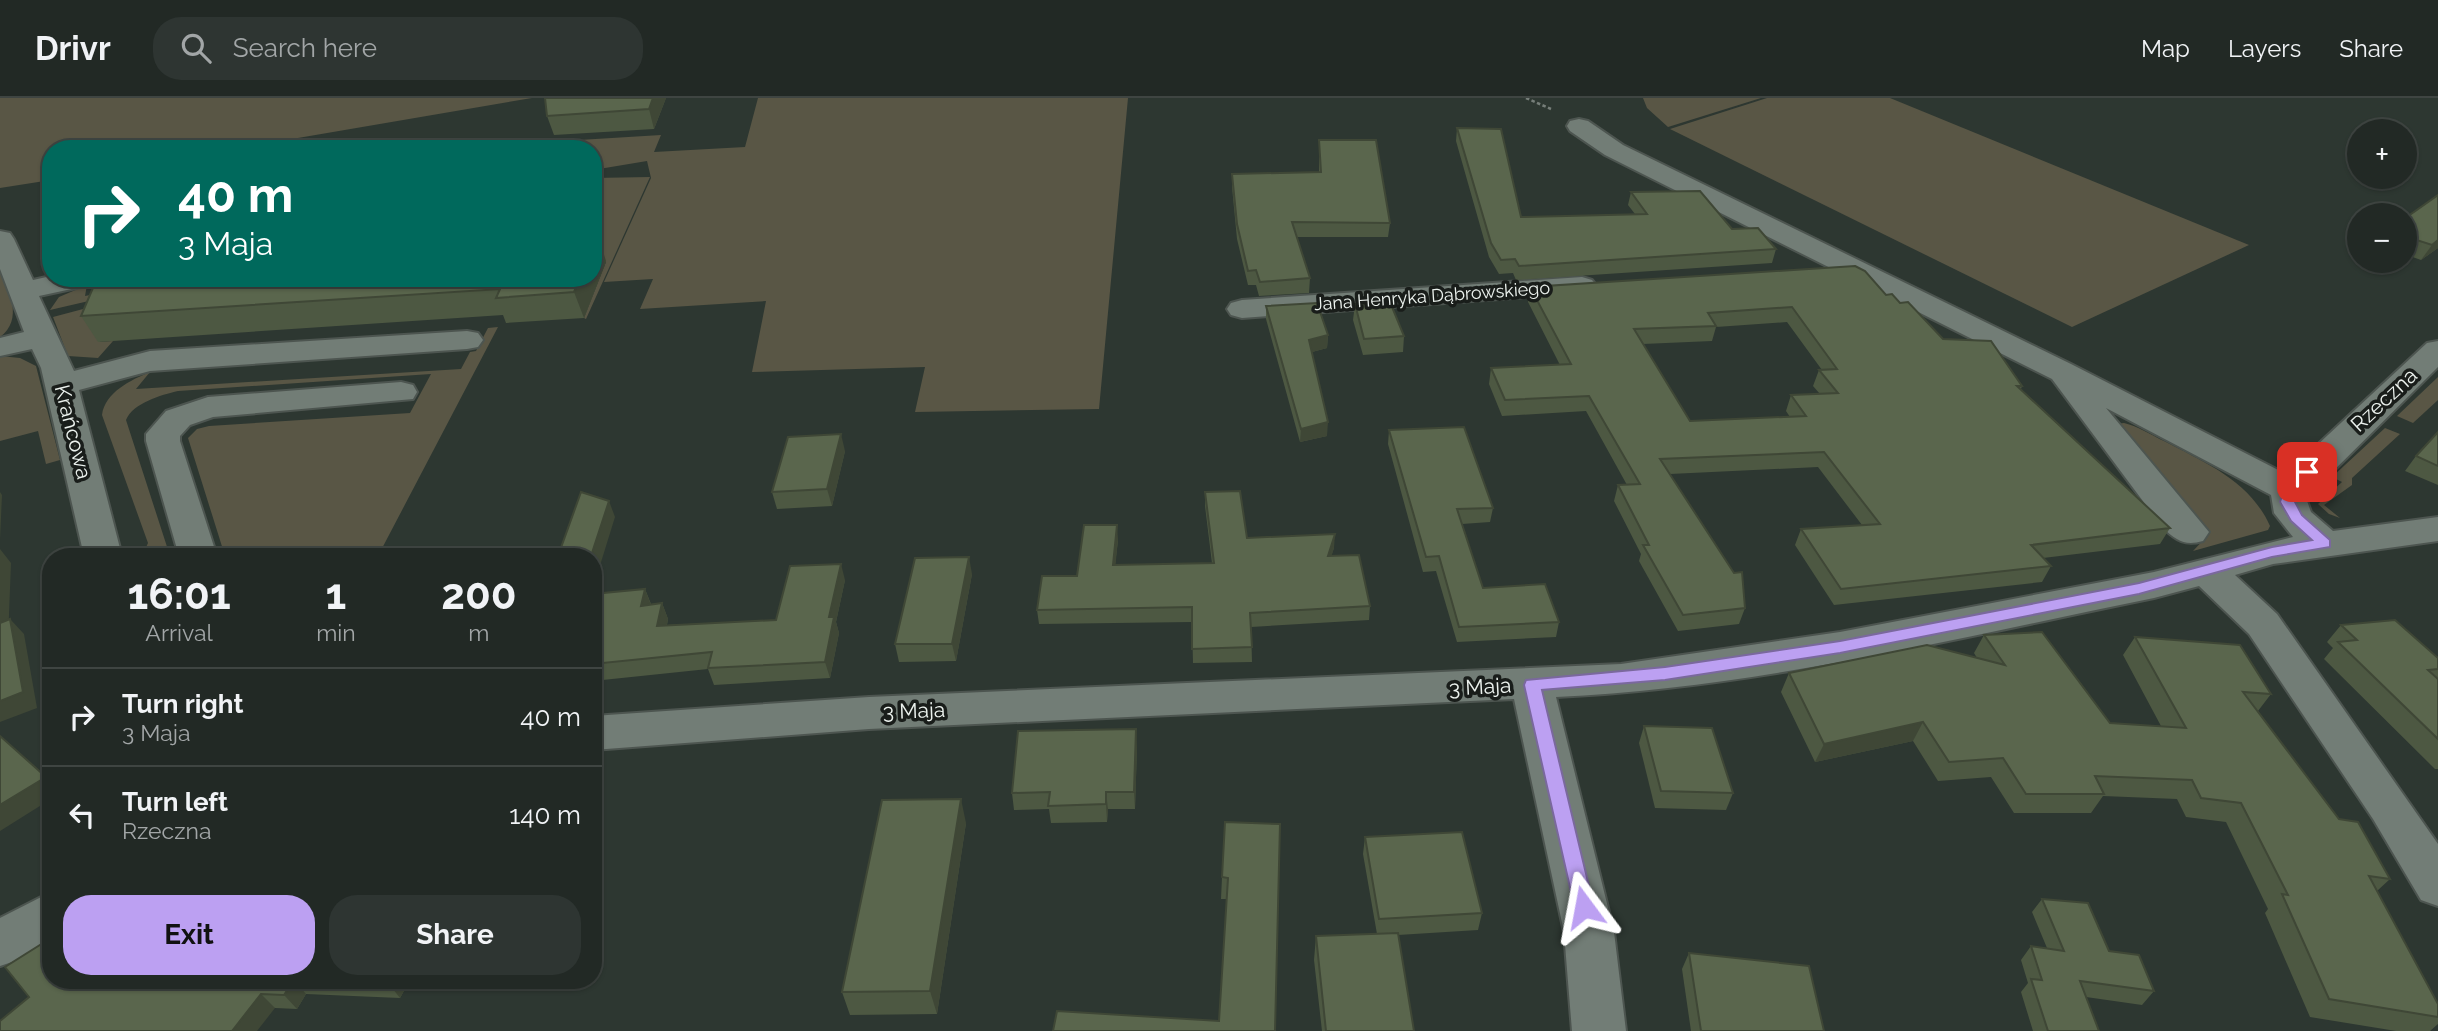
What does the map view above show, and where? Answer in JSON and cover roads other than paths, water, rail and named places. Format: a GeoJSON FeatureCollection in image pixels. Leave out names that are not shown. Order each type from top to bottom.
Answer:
{"type":"FeatureCollection","features":[{"type":"Feature","properties":{"kind":"street"},"geometry":{"type":"LineString","coordinates":[[1579,126],[1615,150],[1830,270],[2060,371],[2290,490],[2290,510],[2325,544]]}},
{"type":"Feature","properties":{"kind":"street","name":"Krańcowa"},"geometry":{"type":"LineString","coordinates":[[0,239],[62,385],[101,548]]}},
{"type":"Feature","properties":{"kind":"street","name":"Jana Henryka Dąbrowskiego"},"geometry":{"type":"LineString","coordinates":[[1242,309],[1615,284]]}},
{"type":"Feature","properties":{"kind":"street"},"geometry":{"type":"LineString","coordinates":[[0,347],[31,313],[72,287]]}},
{"type":"Feature","properties":{"kind":"street"},"geometry":{"type":"LineString","coordinates":[[62,385],[114,368],[150,361],[467,340]]}},
{"type":"Feature","properties":{"kind":"street","name":"Rzeczna"},"geometry":{"type":"LineString","coordinates":[[2290,490],[2438,350]]}},
{"type":"Feature","properties":{"kind":"street"},"geometry":{"type":"LineString","coordinates":[[2060,371],[2198,551],[2263,624],[2389,806],[2438,885]]}},
{"type":"Feature","properties":{"kind":"street"},"geometry":{"type":"LineString","coordinates":[[196,548],[163,441],[163,434],[178,418],[216,406],[401,393]]}},
{"type":"Feature","properties":{"kind":"street","name":"3 Maja"},"geometry":{"type":"LineString","coordinates":[[602,732],[869,713],[1532,685],[1665,674],[1830,649],[2139,588],[2198,551],[2272,552],[2438,529]]}},
{"type":"Feature","properties":{"kind":"street"},"geometry":{"type":"LineString","coordinates":[[1532,685],[1589,932],[1600,1031]]}},
{"type":"Feature","properties":{"kind":"street"},"geometry":{"type":"LineString","coordinates":[[0,944],[42,918]]}}]}
